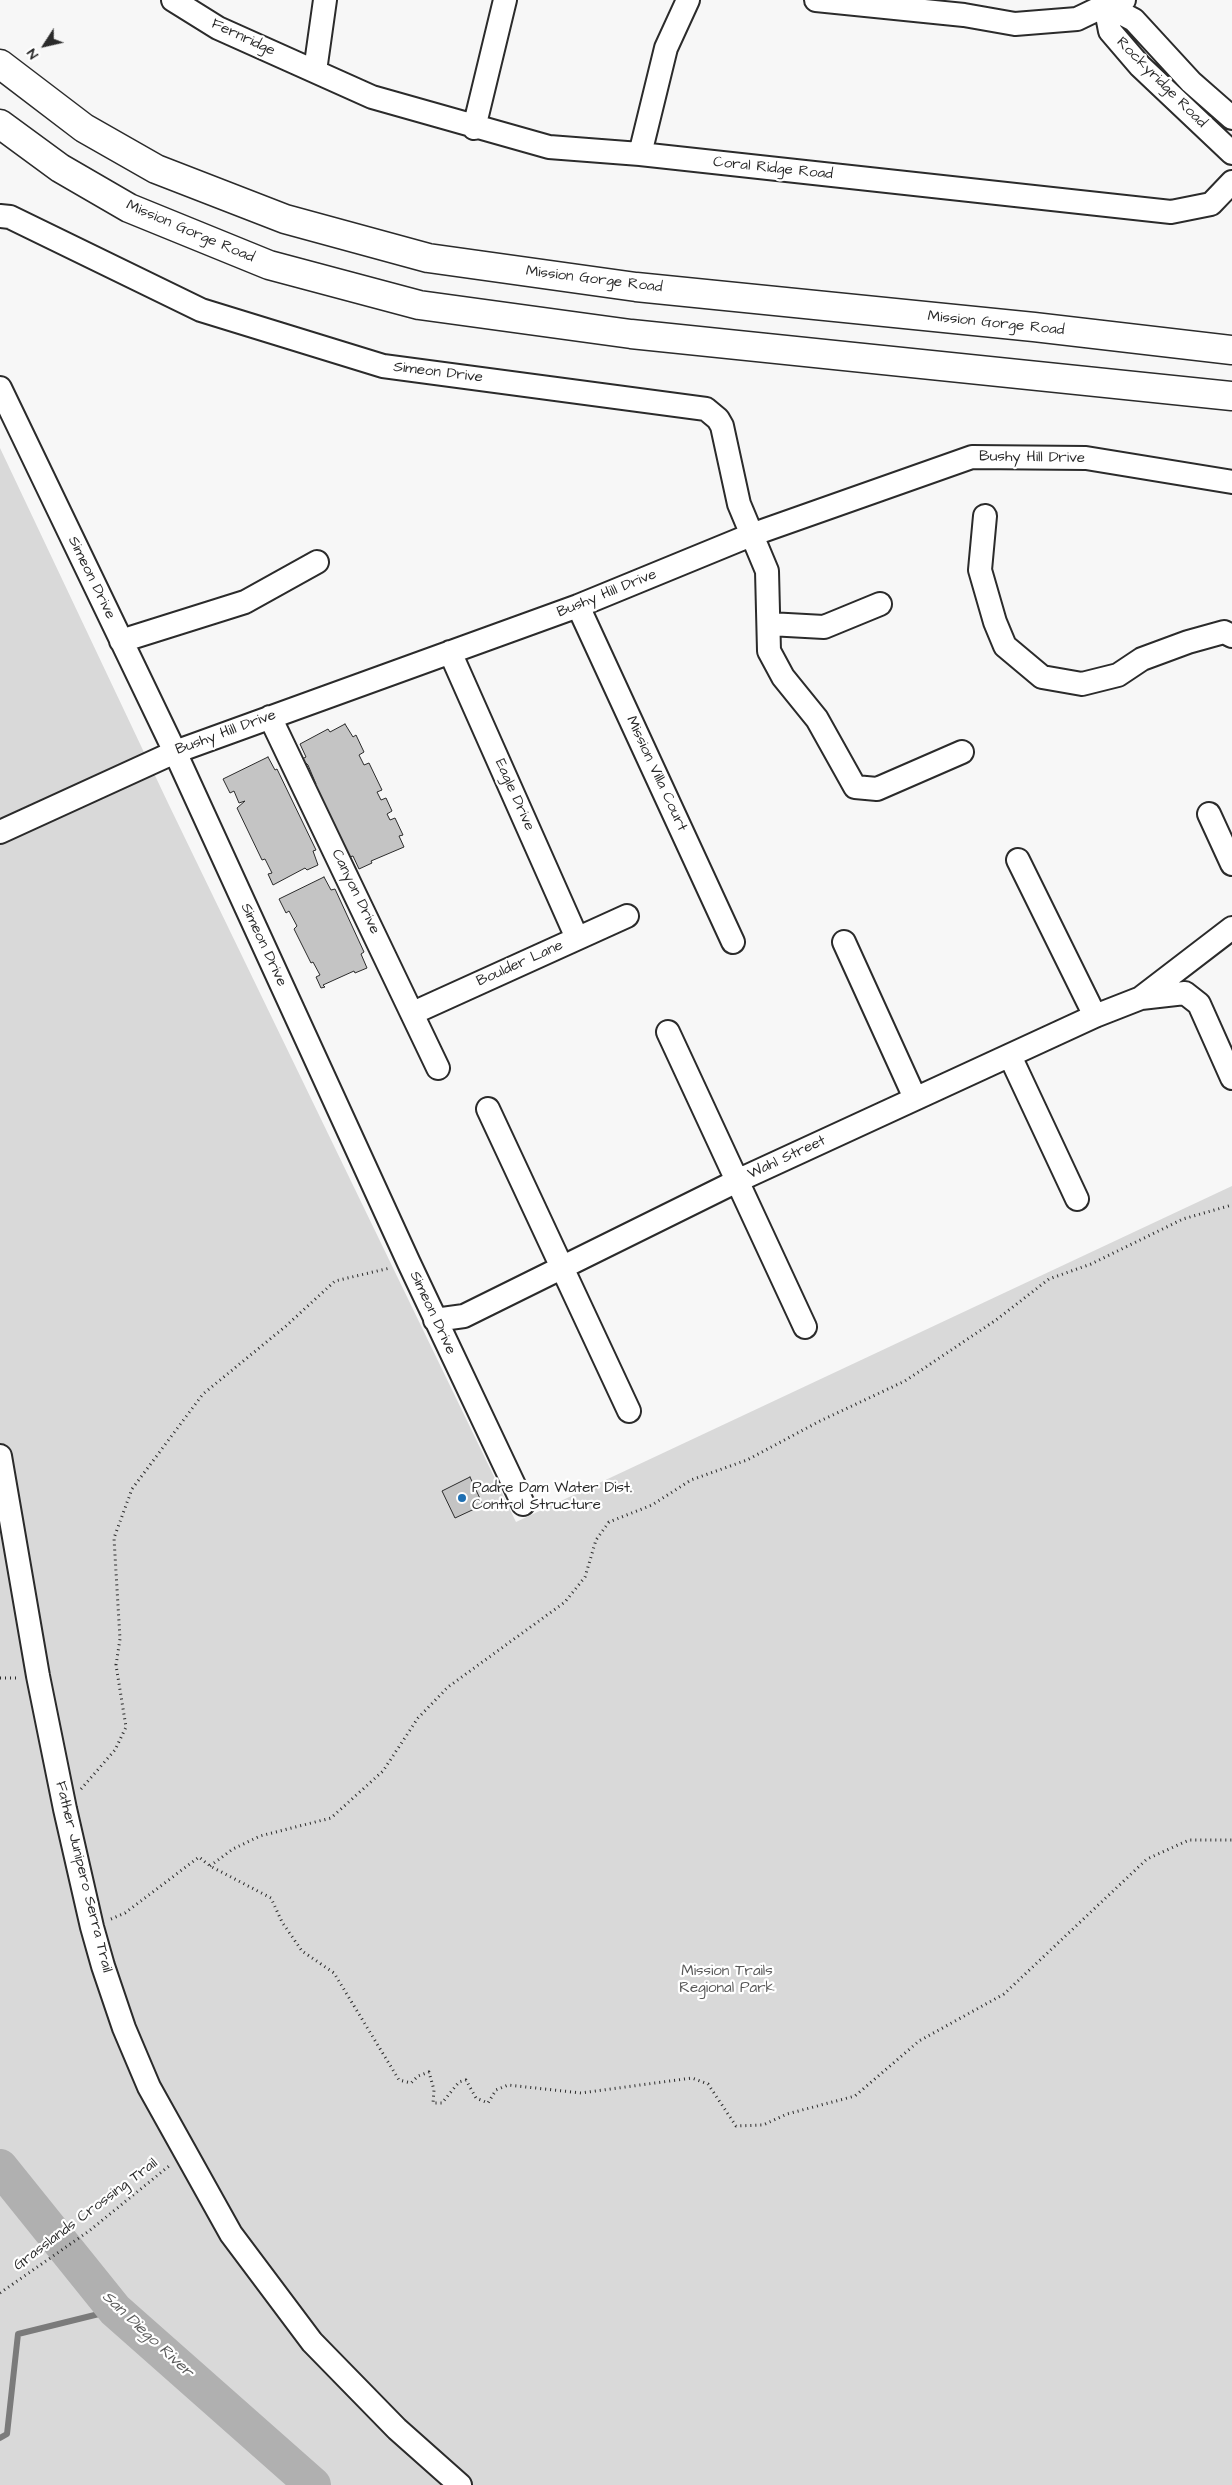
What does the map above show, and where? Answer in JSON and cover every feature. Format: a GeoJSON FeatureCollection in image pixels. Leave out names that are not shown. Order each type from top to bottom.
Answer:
{"type":"FeatureCollection","features":[{"type":"Feature","properties":{"kind":"main road","name":"Mission Gorge Road"},"geometry":{"type":"LineString","coordinates":[[0,64],[84,128],[156,169],[285,219],[428,258],[636,287],[1034,327],[1232,350]]}},
{"type":"Feature","properties":{"kind":"main road","name":"Mission Gorge Road"},"geometry":{"type":"LineString","coordinates":[[0,124],[11,139],[129,208],[269,265],[419,305],[631,334],[1232,396]]}},
{"type":"Feature","properties":{"kind":"street","name":"Fernridge"},"geometry":{"type":"LineString","coordinates":[[173,0],[218,28],[315,71]]}},
{"type":"Feature","properties":{"kind":"street"},"geometry":{"type":"LineString","coordinates":[[315,71],[325,0]]}},
{"type":"Feature","properties":{"kind":"street"},"geometry":{"type":"LineString","coordinates":[[474,128],[506,0]]}},
{"type":"Feature","properties":{"kind":"street"},"geometry":{"type":"LineString","coordinates":[[640,154],[666,48],[688,0]]}},
{"type":"Feature","properties":{"kind":"street"},"geometry":{"type":"LineString","coordinates":[[822,1],[964,15],[1015,24],[1078,19],[1111,2]]}},
{"type":"Feature","properties":{"kind":"street","name":"Rockyridge Road"},"geometry":{"type":"LineString","coordinates":[[1111,2],[1134,20],[1191,82],[1232,118]]}},
{"type":"Feature","properties":{"kind":"street","name":"Rockyridge Road"},"geometry":{"type":"LineString","coordinates":[[1111,2],[1110,31],[1140,66],[1232,153]]}},
{"type":"Feature","properties":{"kind":"street","name":"Coral Ridge Road"},"geometry":{"type":"LineString","coordinates":[[315,71],[372,97],[474,128],[549,148],[640,154],[1172,212],[1211,204],[1232,182]]}},
{"type":"Feature","properties":{"kind":"street","name":"Simeon Drive"},"geometry":{"type":"LineString","coordinates":[[0,216],[10,217],[201,310],[383,366],[696,406],[706,409],[718,418],[722,426],[738,504],[767,572],[769,650],[783,677],[817,719],[855,787],[877,789],[962,752]]}},
{"type":"Feature","properties":{"kind":"street","name":"Simeon Drive"},"geometry":{"type":"LineString","coordinates":[[0,388],[174,752],[435,1320],[522,1504]]}},
{"type":"Feature","properties":{"kind":"street","name":"Bushy Hill Drive"},"geometry":{"type":"LineString","coordinates":[[0,832],[174,752],[578,606],[751,535],[972,456],[1086,458],[1232,482]]}},
{"type":"Feature","properties":{"kind":"street"},"geometry":{"type":"LineString","coordinates":[[984,516],[980,570],[995,622],[1005,646],[1042,676],[1082,684],[1118,676],[1142,659],[1188,642],[1224,632],[1232,636]]}},
{"type":"Feature","properties":{"kind":"street"},"geometry":{"type":"LineString","coordinates":[[121,641],[245,602],[317,562]]}},
{"type":"Feature","properties":{"kind":"street"},"geometry":{"type":"LineString","coordinates":[[769,624],[824,627],[880,604]]}},
{"type":"Feature","properties":{"kind":"street","name":"Mission Villa Court"},"geometry":{"type":"LineString","coordinates":[[578,606],[733,942]]}},
{"type":"Feature","properties":{"kind":"street","name":"Eagle Drive"},"geometry":{"type":"LineString","coordinates":[[450,652],[577,938]]}},
{"type":"Feature","properties":{"kind":"street","name":"Canyon Drive"},"geometry":{"type":"LineString","coordinates":[[270,717],[438,1068]]}},
{"type":"Feature","properties":{"kind":"street"},"geometry":{"type":"LineString","coordinates":[[1209,814],[1232,864]]}},
{"type":"Feature","properties":{"kind":"street"},"geometry":{"type":"LineString","coordinates":[[1018,860],[1095,1016]]}},
{"type":"Feature","properties":{"kind":"street","name":"Boulder Lane"},"geometry":{"type":"LineString","coordinates":[[413,1013],[626,916]]}},
{"type":"Feature","properties":{"kind":"street"},"geometry":{"type":"LineString","coordinates":[[1141,998],[1232,928]]}},
{"type":"Feature","properties":{"kind":"street"},"geometry":{"type":"LineString","coordinates":[[844,942],[915,1098]]}},
{"type":"Feature","properties":{"kind":"street"},"geometry":{"type":"LineString","coordinates":[[1141,998],[1185,993],[1199,1004],[1232,1078]]}},
{"type":"Feature","properties":{"kind":"street","name":"Wahl Street"},"geometry":{"type":"LineString","coordinates":[[435,1320],[464,1316],[739,1180],[1095,1016],[1141,998]]}},
{"type":"Feature","properties":{"kind":"street"},"geometry":{"type":"LineString","coordinates":[[668,1032],[739,1180],[805,1327]]}},
{"type":"Feature","properties":{"kind":"street"},"geometry":{"type":"LineString","coordinates":[[1010,1056],[1077,1199]]}},
{"type":"Feature","properties":{"kind":"street"},"geometry":{"type":"LineString","coordinates":[[488,1109],[629,1411]]}},
{"type":"Feature","properties":{"kind":"street","name":"Father Junipero Serra Trail"},"geometry":{"type":"LineString","coordinates":[[0,1456],[38,1676],[92,1928],[124,2028],[149,2087],[231,2234],[312,2342],[397,2429],[460,2485]]}},
{"type":"Feature","properties":{"kind":"path"},"geometry":{"type":"LineString","coordinates":[[210,1866],[233,1849],[260,1836],[331,1818],[383,1771],[418,1718],[448,1687],[565,1602],[584,1577],[596,1540],[609,1522],[652,1505],[691,1480],[747,1460],[820,1421],[905,1382],[996,1320],[1049,1279],[1091,1264],[1183,1219],[1232,1205]]}},
{"type":"Feature","properties":{"kind":"path"},"geometry":{"type":"LineString","coordinates":[[65,1808],[115,1750],[126,1728],[116,1665],[120,1639],[114,1538],[132,1490],[202,1394],[286,1326],[335,1281],[409,1263]]}},
{"type":"Feature","properties":{"kind":"path"},"geometry":{"type":"LineString","coordinates":[[92,1928],[125,1913],[199,1857],[210,1866],[271,1898],[282,1922],[302,1951],[334,1973],[399,2080],[411,2083],[418,2076],[429,2072],[434,2090],[433,2103],[442,2103],[459,2082],[466,2080],[476,2098],[488,2103],[496,2090],[508,2085],[581,2093],[692,2078],[708,2084],[736,2126],[763,2125],[787,2114],[855,2096],[919,2041],[1004,1994],[1147,1859],[1189,1840],[1232,1840]]}},
{"type":"Feature","properties":{"kind":"path","name":"Grasslands Crossing Trail"},"geometry":{"type":"LineString","coordinates":[[0,2293],[88,2231],[150,2179],[186,2155]]}},
{"type":"Feature","properties":{"kind":"green space","name":"Mission Trails Regional Park"},"geometry":{"type":"Polygon","coordinates":[[[0,448],[168,803],[516,1522],[1232,1186],[1232,2485],[0,2485],[0,448]]]}},
{"type":"Feature","properties":{"kind":"building"},"geometry":{"type":"Polygon","coordinates":[[[345,724],[353,737],[356,735],[364,752],[359,755],[364,765],[369,763],[382,790],[377,792],[381,800],[386,798],[392,811],[387,814],[390,820],[395,818],[403,835],[399,836],[404,847],[371,861],[372,863],[359,869],[353,856],[349,857],[314,785],[316,784],[308,765],[302,759],[306,757],[300,744],[328,729],[330,732],[345,724]]]}},
{"type":"Feature","properties":{"kind":"building"},"geometry":{"type":"Polygon","coordinates":[[[268,757],[275,770],[277,769],[316,850],[313,851],[318,865],[307,870],[305,868],[273,885],[268,874],[272,873],[265,859],[262,860],[237,808],[245,801],[239,803],[234,791],[230,793],[223,779],[268,757]]]}},
{"type":"Feature","properties":{"kind":"building"},"geometry":{"type":"Polygon","coordinates":[[[324,877],[331,890],[335,889],[364,952],[361,954],[367,968],[355,973],[354,971],[323,985],[325,987],[321,988],[316,977],[320,975],[313,962],[311,963],[294,929],[297,926],[289,911],[286,913],[279,899],[324,877]]]}},
{"type":"Feature","properties":{"kind":"building","name":"Padre Dam Water Dist. Control Structure"},"geometry":{"type":"Polygon","coordinates":[[[470,1477],[483,1505],[455,1518],[442,1491],[470,1477]]]}},
{"type":"Feature","properties":{"kind":"waterway","name":"San Diego River"},"geometry":{"type":"LineString","coordinates":[[0,2167],[115,2310],[313,2485]]}},
{"type":"Feature","properties":{"kind":"waterway"},"geometry":{"type":"LineString","coordinates":[[0,2438],[7,2434],[18,2334],[115,2310]]}},
{"type":"Feature","properties":{"kind":"place","name":"Padre Dam Water Dist. Control Structure"},"geometry":{"type":"Point","coordinates":[462,1498]}}]}
